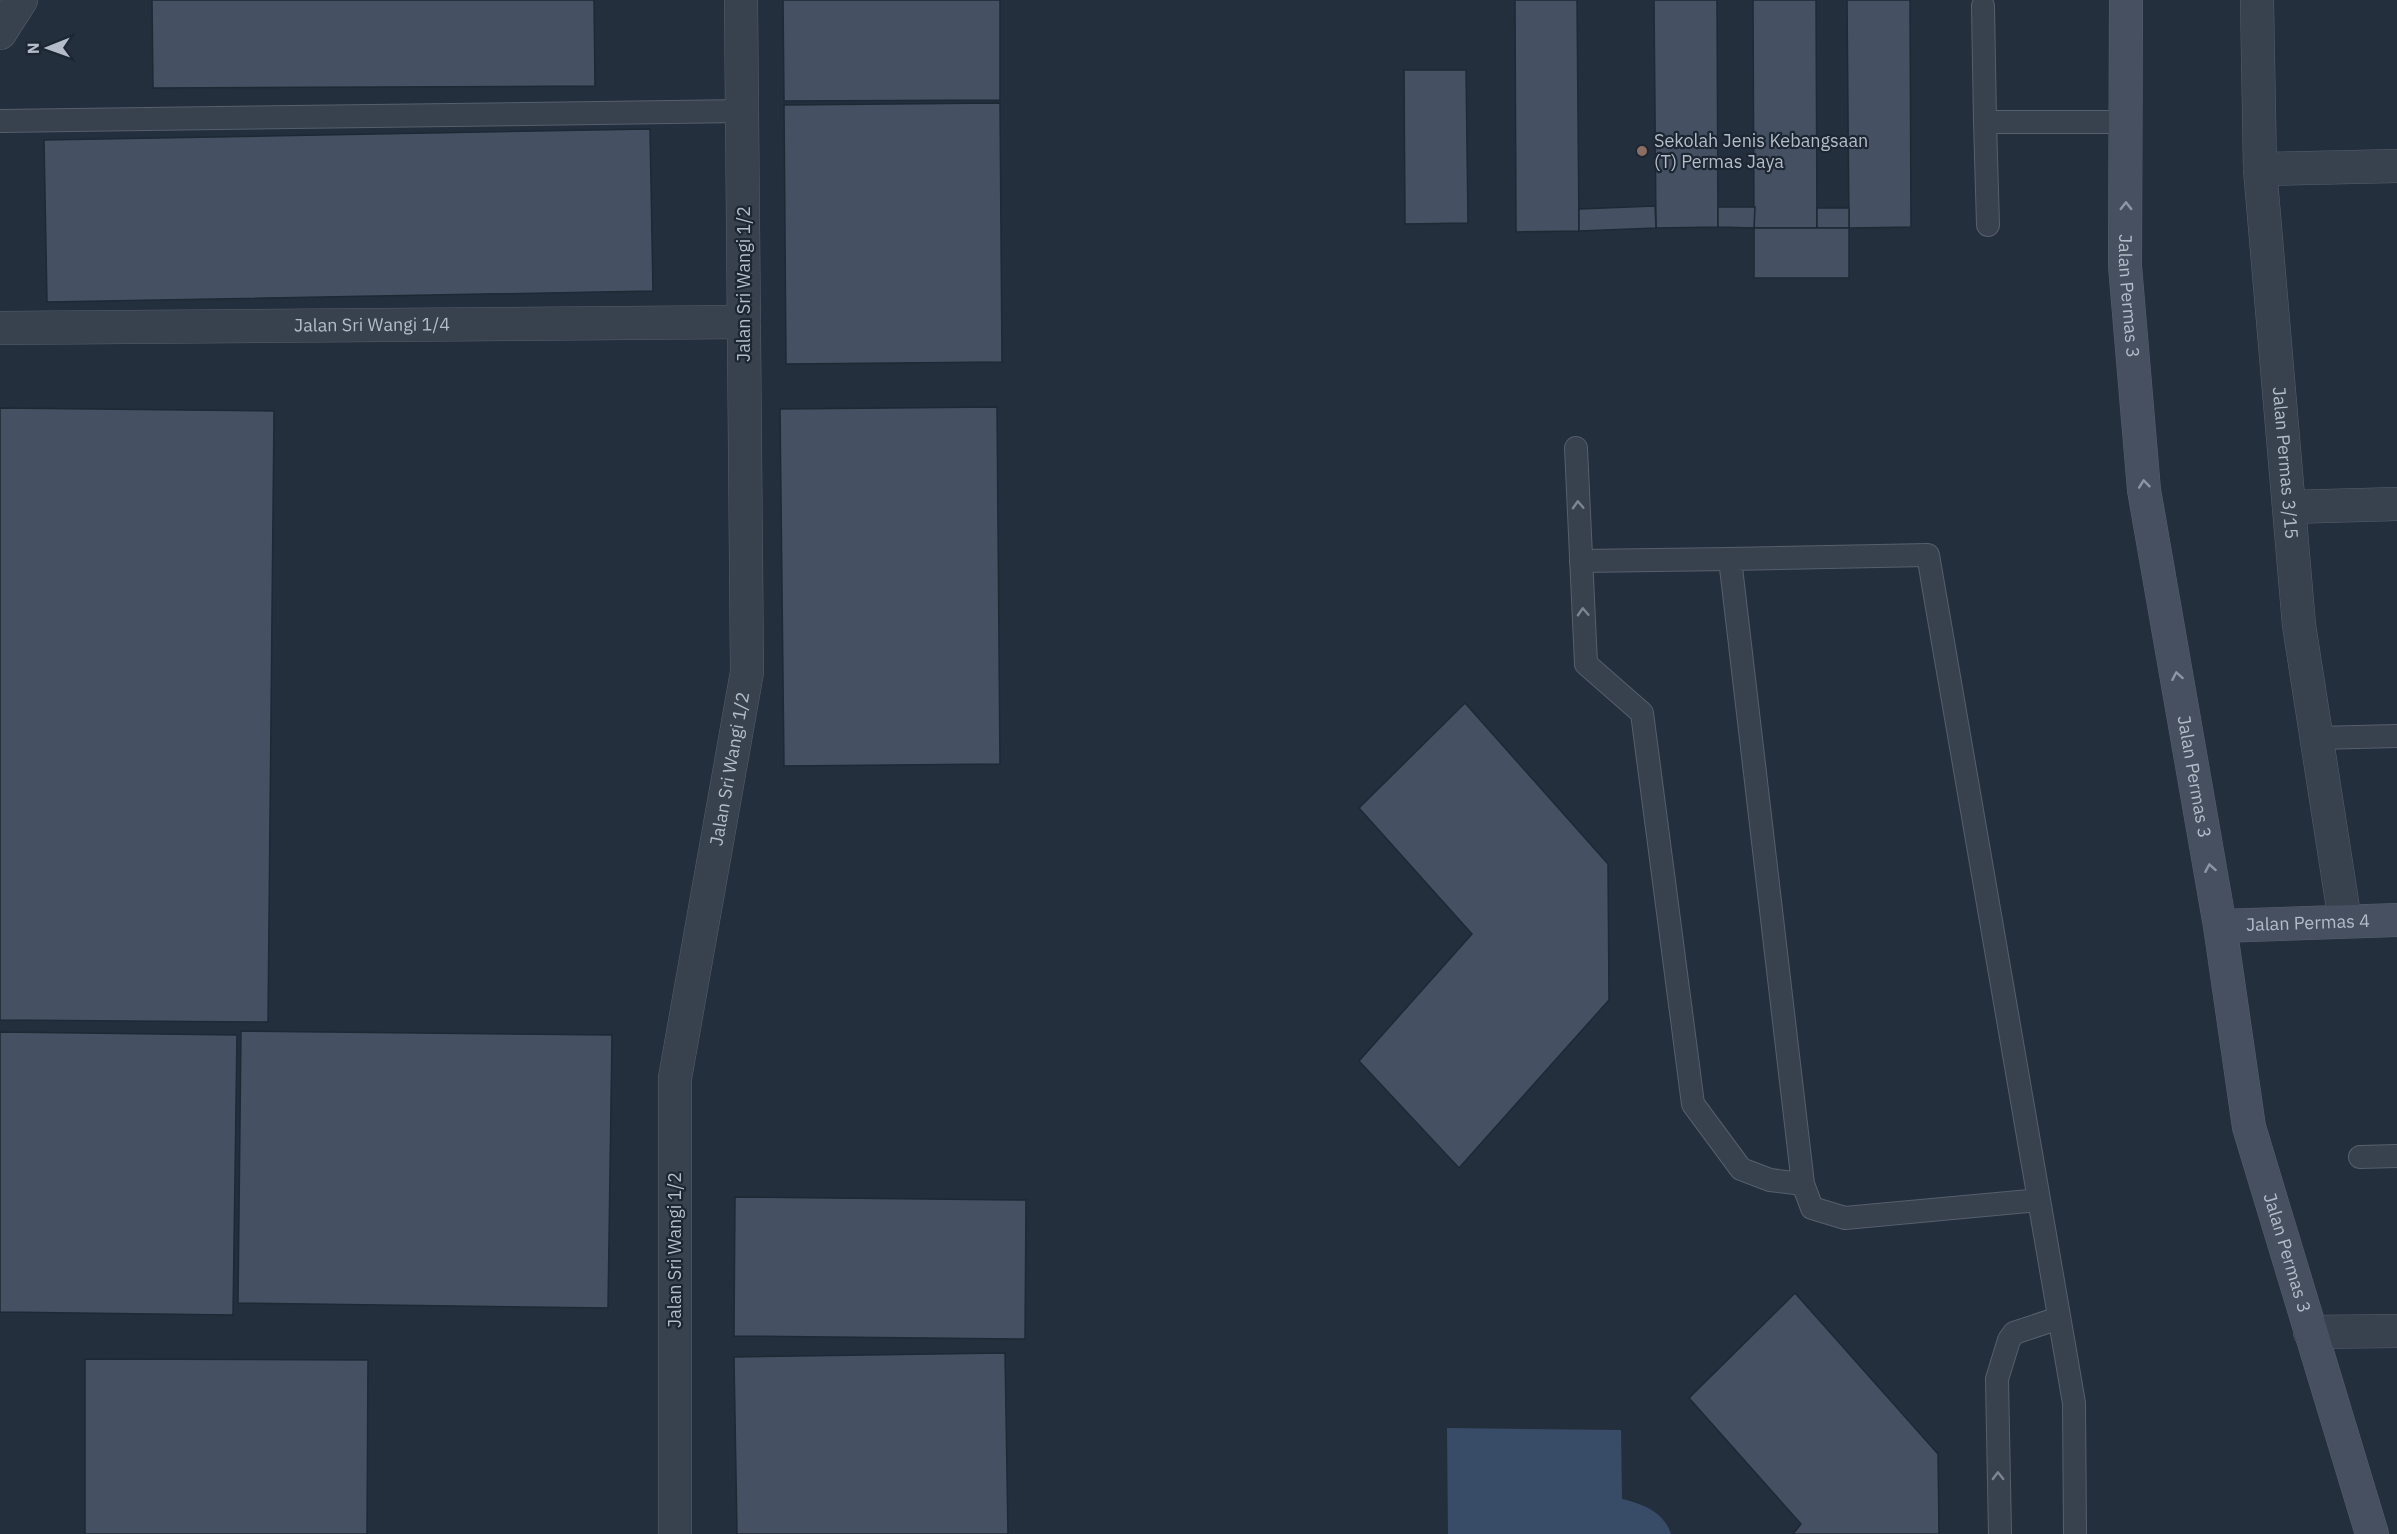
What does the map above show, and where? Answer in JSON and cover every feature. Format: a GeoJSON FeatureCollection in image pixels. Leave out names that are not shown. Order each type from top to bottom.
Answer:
{"type":"FeatureCollection","features":[{"type":"Feature","properties":{"kind":"street"},"geometry":{"type":"LineString","coordinates":[[0,33],[21,0]]}},
{"type":"Feature","properties":{"kind":"street","name":"Jalan Sri Wangi 1/2"},"geometry":{"type":"LineString","coordinates":[[675,1534],[675,1078],[747,672],[741,0]]}},
{"type":"Feature","properties":{"kind":"street","name":"Jalan Permas 3"},"geometry":{"type":"LineString","coordinates":[[2126,0],[2125,266],[2144,490],[2220,926],[2249,1127],[2372,1534]]}},
{"type":"Feature","properties":{"kind":"street","name":"Jalan Permas 3/15"},"geometry":{"type":"LineString","coordinates":[[2257,0],[2260,169],[2299,624],[2345,921]]}},
{"type":"Feature","properties":{"kind":"street"},"geometry":{"type":"LineString","coordinates":[[2260,169],[2397,166]]}},
{"type":"Feature","properties":{"kind":"street","name":"Jalan Sri Wangi 1/4"},"geometry":{"type":"LineString","coordinates":[[0,328],[744,322]]}},
{"type":"Feature","properties":{"kind":"street"},"geometry":{"type":"LineString","coordinates":[[2290,507],[2397,504]]}},
{"type":"Feature","properties":{"kind":"street","name":"Jalan Permas 4"},"geometry":{"type":"LineString","coordinates":[[2220,926],[2397,920]]}},
{"type":"Feature","properties":{"kind":"street"},"geometry":{"type":"LineString","coordinates":[[2310,1332],[2397,1331]]}},
{"type":"Feature","properties":{"kind":"lane"},"geometry":{"type":"LineString","coordinates":[[1983,6],[1988,225]]}},
{"type":"Feature","properties":{"kind":"lane"},"geometry":{"type":"LineString","coordinates":[[0,121],[743,111]]}},
{"type":"Feature","properties":{"kind":"lane"},"geometry":{"type":"LineString","coordinates":[[1985,122],[2126,123]]}},
{"type":"Feature","properties":{"kind":"lane"},"geometry":{"type":"LineString","coordinates":[[1576,448],[1586,664],[1642,713],[1693,1104],[1741,1168],[1770,1180],[1803,1184]]}},
{"type":"Feature","properties":{"kind":"lane"},"geometry":{"type":"LineString","coordinates":[[1581,561],[1928,555],[2074,1403],[2075,1534]]}},
{"type":"Feature","properties":{"kind":"lane"},"geometry":{"type":"LineString","coordinates":[[1730,559],[1803,1184],[1812,1208],[1845,1218],[2039,1200]]}},
{"type":"Feature","properties":{"kind":"lane"},"geometry":{"type":"LineString","coordinates":[[2317,738],[2397,736]]}},
{"type":"Feature","properties":{"kind":"lane"},"geometry":{"type":"LineString","coordinates":[[2360,1157],[2397,1156]]}},
{"type":"Feature","properties":{"kind":"lane"},"geometry":{"type":"LineString","coordinates":[[2000,1534],[1997,1379],[2009,1340],[2014,1333],[2059,1318]]}},
{"type":"Feature","properties":{"kind":"water"},"geometry":{"type":"Polygon","coordinates":[[[1447,1428],[1621,1430],[1622,1499],[1652,1510],[1668,1526],[1671,1534],[1448,1534],[1447,1428]]]}},
{"type":"Feature","properties":{"kind":"building"},"geometry":{"type":"Polygon","coordinates":[[[152,0],[594,0],[595,86],[153,88],[152,0]]]}},
{"type":"Feature","properties":{"kind":"building"},"geometry":{"type":"Polygon","coordinates":[[[783,0],[1000,0],[1000,100],[784,101],[783,0]]]}},
{"type":"Feature","properties":{"kind":"building"},"geometry":{"type":"Polygon","coordinates":[[[1515,0],[1577,0],[1579,231],[1516,232],[1515,0]]]}},
{"type":"Feature","properties":{"kind":"building"},"geometry":{"type":"Polygon","coordinates":[[[1654,0],[1717,0],[1718,227],[1656,228],[1654,0]]]}},
{"type":"Feature","properties":{"kind":"building"},"geometry":{"type":"Polygon","coordinates":[[[1753,0],[1816,0],[1817,228],[1754,228],[1753,0]]]}},
{"type":"Feature","properties":{"kind":"building"},"geometry":{"type":"Polygon","coordinates":[[[1847,0],[1910,0],[1911,227],[1849,228],[1847,0]]]}},
{"type":"Feature","properties":{"kind":"building"},"geometry":{"type":"Polygon","coordinates":[[[1404,70],[1466,70],[1468,223],[1405,224],[1404,70]]]}},
{"type":"Feature","properties":{"kind":"building"},"geometry":{"type":"Polygon","coordinates":[[[1000,103],[1002,362],[786,364],[784,105],[1000,103]]]}},
{"type":"Feature","properties":{"kind":"building"},"geometry":{"type":"Polygon","coordinates":[[[650,129],[653,291],[47,302],[44,140],[650,129]]]}},
{"type":"Feature","properties":{"kind":"building"},"geometry":{"type":"Polygon","coordinates":[[[1655,206],[1656,228],[1579,231],[1579,209],[1655,206]]]}},
{"type":"Feature","properties":{"kind":"building"},"geometry":{"type":"Polygon","coordinates":[[[1718,207],[1755,207],[1754,228],[1718,227],[1718,207]]]}},
{"type":"Feature","properties":{"kind":"building"},"geometry":{"type":"Polygon","coordinates":[[[1817,208],[1849,208],[1849,228],[1817,228],[1817,208]]]}},
{"type":"Feature","properties":{"kind":"building"},"geometry":{"type":"Polygon","coordinates":[[[1754,228],[1849,228],[1849,278],[1754,278],[1754,228]]]}},
{"type":"Feature","properties":{"kind":"building"},"geometry":{"type":"Polygon","coordinates":[[[997,407],[1000,764],[784,766],[780,409],[997,407]]]}},
{"type":"Feature","properties":{"kind":"building"},"geometry":{"type":"Polygon","coordinates":[[[0,408],[274,411],[268,1022],[0,1020],[0,408]]]}},
{"type":"Feature","properties":{"kind":"building"},"geometry":{"type":"Polygon","coordinates":[[[1465,703],[1608,864],[1609,1000],[1459,1168],[1359,1061],[1472,934],[1359,808],[1465,703]]]}},
{"type":"Feature","properties":{"kind":"building"},"geometry":{"type":"Polygon","coordinates":[[[241,1031],[612,1035],[608,1308],[238,1303],[241,1031]]]}},
{"type":"Feature","properties":{"kind":"building"},"geometry":{"type":"Polygon","coordinates":[[[0,1032],[237,1035],[233,1315],[0,1312],[0,1032]]]}},
{"type":"Feature","properties":{"kind":"building"},"geometry":{"type":"Polygon","coordinates":[[[735,1197],[1026,1200],[1025,1339],[734,1336],[735,1197]]]}},
{"type":"Feature","properties":{"kind":"building"},"geometry":{"type":"Polygon","coordinates":[[[1795,1293],[1938,1454],[1939,1534],[1793,1534],[1801,1524],[1689,1398],[1795,1293]]]}},
{"type":"Feature","properties":{"kind":"building"},"geometry":{"type":"Polygon","coordinates":[[[1005,1353],[1008,1534],[737,1534],[734,1357],[1005,1353]]]}},
{"type":"Feature","properties":{"kind":"building"},"geometry":{"type":"Polygon","coordinates":[[[85,1359],[368,1360],[367,1534],[85,1534],[85,1359]]]}},
{"type":"Feature","properties":{"kind":"place","name":"Sekolah Jenis Kebangsaan (T) Permas Jaya"},"geometry":{"type":"Point","coordinates":[1642,151]}}]}
